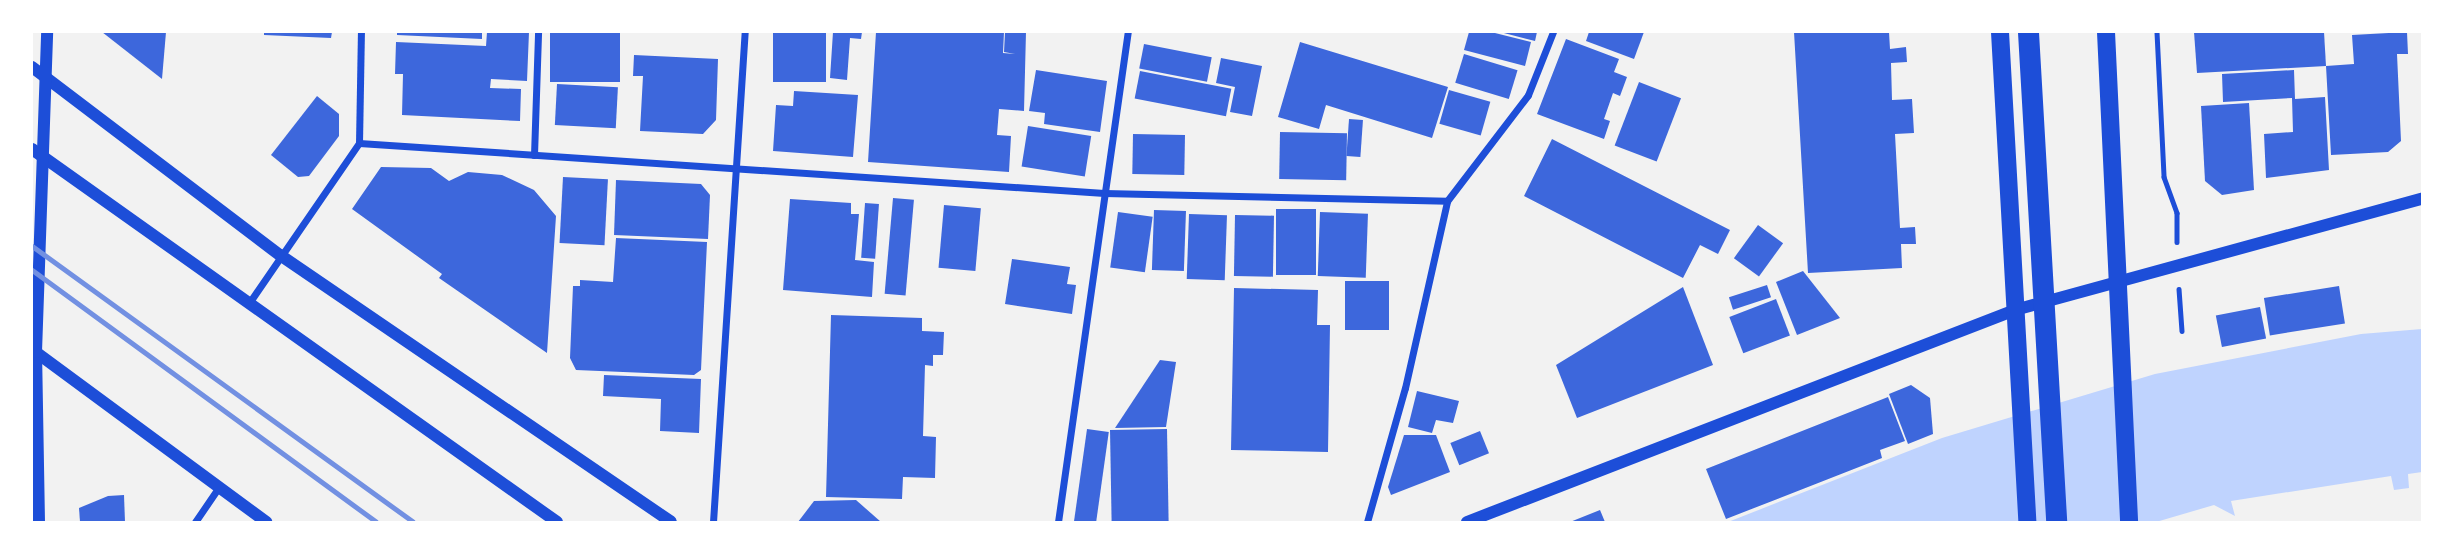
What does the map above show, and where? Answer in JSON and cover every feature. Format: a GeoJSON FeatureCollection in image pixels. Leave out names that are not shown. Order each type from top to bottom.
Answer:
{"type":"FeatureCollection","features":[{"type":"Feature","properties":{"kind":"highway"},"geometry":{"type":"LineString","coordinates":[[2028,32],[2056,523]]}},
{"type":"Feature","properties":{"kind":"main road"},"geometry":{"type":"LineString","coordinates":[[2000,32],[2026,523]]}},
{"type":"Feature","properties":{"kind":"main road"},"geometry":{"type":"LineString","coordinates":[[2106,32],[2129,523]]}},
{"type":"Feature","properties":{"kind":"street"},"geometry":{"type":"LineString","coordinates":[[39,523],[34,351],[44,158],[47,32]]}},
{"type":"Feature","properties":{"kind":"street"},"geometry":{"type":"LineString","coordinates":[[249,303],[359,143],[361,32]]}},
{"type":"Feature","properties":{"kind":"street"},"geometry":{"type":"LineString","coordinates":[[534,155],[538,32]]}},
{"type":"Feature","properties":{"kind":"street"},"geometry":{"type":"LineString","coordinates":[[713,523],[739,168],[745,32]]}},
{"type":"Feature","properties":{"kind":"street"},"geometry":{"type":"LineString","coordinates":[[1058,523],[1128,32]]}},
{"type":"Feature","properties":{"kind":"street"},"geometry":{"type":"LineString","coordinates":[[1367,523],[1405,388],[1447,201],[1528,95],[1553,32]]}},
{"type":"Feature","properties":{"kind":"street"},"geometry":{"type":"LineString","coordinates":[[32,66],[280,255],[671,523]]}},
{"type":"Feature","properties":{"kind":"street"},"geometry":{"type":"LineString","coordinates":[[359,143],[1104,193],[1447,201]]}},
{"type":"Feature","properties":{"kind":"street"},"geometry":{"type":"LineString","coordinates":[[32,149],[556,523]]}},
{"type":"Feature","properties":{"kind":"street"},"geometry":{"type":"LineString","coordinates":[[1467,523],[2015,310],[2423,199]]}},
{"type":"Feature","properties":{"kind":"street"},"geometry":{"type":"LineString","coordinates":[[34,351],[266,523]]}},
{"type":"Feature","properties":{"kind":"street"},"geometry":{"type":"LineString","coordinates":[[195,523],[219,488]]}},
{"type":"Feature","properties":{"kind":"path"},"geometry":{"type":"LineString","coordinates":[[2157,32],[2164,177],[2176,213],[2177,234]]}},
{"type":"Feature","properties":{"kind":"path"},"geometry":{"type":"LineString","coordinates":[[2179,289],[2182,331]]}},
{"type":"Feature","properties":{"kind":"water"},"geometry":{"type":"Polygon","coordinates":[[[2422,329],[2422,472],[2408,474],[2409,488],[2394,490],[2391,476],[2231,501],[2235,516],[2214,505],[2156,522],[1728,522],[1942,438],[2155,374],[2361,334],[2422,329]]]}},
{"type":"Feature","properties":{"kind":"building"},"geometry":{"type":"Polygon","coordinates":[[[102,32],[166,32],[162,79],[102,32]]]}},
{"type":"Feature","properties":{"kind":"building"},"geometry":{"type":"Polygon","coordinates":[[[264,32],[332,32],[331,38],[264,35],[264,32]]]}},
{"type":"Feature","properties":{"kind":"building"},"geometry":{"type":"Polygon","coordinates":[[[397,32],[482,32],[482,39],[397,35],[397,32]]]}},
{"type":"Feature","properties":{"kind":"building"},"geometry":{"type":"Polygon","coordinates":[[[487,32],[529,32],[527,81],[491,79],[490,88],[521,89],[520,121],[402,115],[403,74],[395,74],[396,42],[486,46],[487,32]]]}},
{"type":"Feature","properties":{"kind":"building"},"geometry":{"type":"Polygon","coordinates":[[[550,32],[620,32],[620,82],[550,82],[550,32]]]}},
{"type":"Feature","properties":{"kind":"building"},"geometry":{"type":"Polygon","coordinates":[[[773,32],[826,32],[826,82],[773,82],[773,32]]]}},
{"type":"Feature","properties":{"kind":"building"},"geometry":{"type":"Polygon","coordinates":[[[833,32],[862,32],[861,39],[850,38],[847,80],[830,78],[833,32]]]}},
{"type":"Feature","properties":{"kind":"building"},"geometry":{"type":"Polygon","coordinates":[[[876,32],[1004,32],[1003,53],[1015,54],[1004,52],[1005,32],[1026,32],[1024,111],[999,109],[997,135],[1011,136],[1009,172],[868,162],[876,32]]]}},
{"type":"Feature","properties":{"kind":"building"},"geometry":{"type":"Polygon","coordinates":[[[1469,32],[1491,32],[1531,42],[1525,66],[1464,50],[1469,32]]]}},
{"type":"Feature","properties":{"kind":"building"},"geometry":{"type":"Polygon","coordinates":[[[1500,32],[1537,32],[1535,41],[1500,32]]]}},
{"type":"Feature","properties":{"kind":"building"},"geometry":{"type":"Polygon","coordinates":[[[1589,32],[1644,32],[1634,59],[1586,41],[1589,32]]]}},
{"type":"Feature","properties":{"kind":"building"},"geometry":{"type":"Polygon","coordinates":[[[1794,32],[1889,32],[1890,49],[1906,47],[1907,62],[1891,63],[1892,100],[1912,99],[1914,133],[1895,134],[1900,228],[1915,227],[1916,244],[1901,244],[1902,268],[1808,273],[1794,32]]]}},
{"type":"Feature","properties":{"kind":"building"},"geometry":{"type":"Polygon","coordinates":[[[2194,32],[2324,32],[2326,66],[2197,73],[2194,32]]]}},
{"type":"Feature","properties":{"kind":"building"},"geometry":{"type":"Polygon","coordinates":[[[2407,32],[2408,54],[2397,54],[2401,141],[2388,152],[2331,155],[2326,66],[2354,64],[2352,35],[2407,32]]]}},
{"type":"Feature","properties":{"kind":"building"},"geometry":{"type":"Polygon","coordinates":[[[1566,39],[1619,59],[1614,72],[1627,77],[1620,96],[1613,93],[1604,119],[1610,121],[1604,139],[1537,114],[1566,39]]]}},
{"type":"Feature","properties":{"kind":"building"},"geometry":{"type":"Polygon","coordinates":[[[1300,42],[1448,87],[1432,138],[1326,105],[1319,129],[1278,117],[1300,42]]]}},
{"type":"Feature","properties":{"kind":"building"},"geometry":{"type":"Polygon","coordinates":[[[1144,44],[1212,57],[1207,82],[1139,69],[1144,44]]]}},
{"type":"Feature","properties":{"kind":"building"},"geometry":{"type":"Polygon","coordinates":[[[1464,54],[1518,70],[1509,99],[1455,83],[1464,54]]]}},
{"type":"Feature","properties":{"kind":"building"},"geometry":{"type":"Polygon","coordinates":[[[634,55],[718,59],[716,120],[703,134],[640,131],[643,76],[633,76],[634,55]]]}},
{"type":"Feature","properties":{"kind":"building"},"geometry":{"type":"Polygon","coordinates":[[[1221,58],[1262,66],[1252,116],[1230,112],[1235,87],[1216,83],[1221,58]]]}},
{"type":"Feature","properties":{"kind":"building"},"geometry":{"type":"Polygon","coordinates":[[[1036,70],[1107,81],[1100,132],[1044,124],[1045,113],[1029,111],[1036,70]]]}},
{"type":"Feature","properties":{"kind":"building"},"geometry":{"type":"Polygon","coordinates":[[[2294,70],[2295,99],[2325,97],[2329,170],[2266,178],[2264,134],[2293,132],[2292,98],[2223,102],[2222,74],[2294,70]]]}},
{"type":"Feature","properties":{"kind":"building"},"geometry":{"type":"Polygon","coordinates":[[[1140,71],[1231,89],[1226,116],[1135,98],[1140,71]]]}},
{"type":"Feature","properties":{"kind":"building"},"geometry":{"type":"Polygon","coordinates":[[[1639,82],[1681,98],[1657,162],[1615,145],[1639,82]]]}},
{"type":"Feature","properties":{"kind":"building"},"geometry":{"type":"Polygon","coordinates":[[[557,84],[618,87],[616,128],[555,125],[557,84]]]}},
{"type":"Feature","properties":{"kind":"building"},"geometry":{"type":"Polygon","coordinates":[[[1449,90],[1490,102],[1481,135],[1439,124],[1449,90]]]}},
{"type":"Feature","properties":{"kind":"building"},"geometry":{"type":"Polygon","coordinates":[[[794,91],[858,95],[853,157],[773,151],[776,105],[793,106],[794,91]]]}},
{"type":"Feature","properties":{"kind":"building"},"geometry":{"type":"Polygon","coordinates":[[[317,96],[339,114],[339,136],[309,176],[298,177],[271,155],[317,96]]]}},
{"type":"Feature","properties":{"kind":"building"},"geometry":{"type":"Polygon","coordinates":[[[2249,103],[2254,190],[2222,195],[2205,181],[2201,106],[2249,103]]]}},
{"type":"Feature","properties":{"kind":"building"},"geometry":{"type":"Polygon","coordinates":[[[1349,119],[1363,120],[1360,157],[1346,156],[1349,119]]]}},
{"type":"Feature","properties":{"kind":"building"},"geometry":{"type":"Polygon","coordinates":[[[1028,126],[1091,136],[1085,177],[1022,166],[1028,126]]]}},
{"type":"Feature","properties":{"kind":"building"},"geometry":{"type":"Polygon","coordinates":[[[1280,132],[1347,133],[1346,180],[1279,179],[1280,132]]]}},
{"type":"Feature","properties":{"kind":"building"},"geometry":{"type":"Polygon","coordinates":[[[1133,134],[1185,135],[1184,175],[1132,174],[1133,134]]]}},
{"type":"Feature","properties":{"kind":"building"},"geometry":{"type":"Polygon","coordinates":[[[1552,139],[1730,230],[1718,254],[1700,245],[1683,278],[1524,196],[1552,139]]]}},
{"type":"Feature","properties":{"kind":"building"},"geometry":{"type":"Polygon","coordinates":[[[381,167],[431,168],[449,181],[468,172],[502,175],[534,190],[556,216],[547,353],[439,278],[442,274],[352,209],[381,167]]]}},
{"type":"Feature","properties":{"kind":"building"},"geometry":{"type":"Polygon","coordinates":[[[563,177],[608,179],[604,245],[560,243],[563,177]]]}},
{"type":"Feature","properties":{"kind":"building"},"geometry":{"type":"Polygon","coordinates":[[[616,180],[701,184],[710,195],[708,239],[614,235],[616,180]]]}},
{"type":"Feature","properties":{"kind":"building"},"geometry":{"type":"Polygon","coordinates":[[[893,198],[914,200],[906,295],[885,294],[893,198]]]}},
{"type":"Feature","properties":{"kind":"building"},"geometry":{"type":"Polygon","coordinates":[[[790,199],[851,203],[851,214],[859,214],[855,260],[874,262],[872,297],[783,290],[790,199]]]}},
{"type":"Feature","properties":{"kind":"building"},"geometry":{"type":"Polygon","coordinates":[[[865,203],[879,204],[875,259],[861,258],[865,203]]]}},
{"type":"Feature","properties":{"kind":"building"},"geometry":{"type":"Polygon","coordinates":[[[944,205],[981,208],[975,271],[939,268],[944,205]]]}},
{"type":"Feature","properties":{"kind":"building"},"geometry":{"type":"Polygon","coordinates":[[[1276,209],[1316,209],[1316,275],[1276,275],[1276,209]]]}},
{"type":"Feature","properties":{"kind":"building"},"geometry":{"type":"Polygon","coordinates":[[[1154,210],[1186,211],[1184,271],[1152,270],[1154,210]]]}},
{"type":"Feature","properties":{"kind":"building"},"geometry":{"type":"Polygon","coordinates":[[[1118,212],[1153,217],[1145,272],[1110,267],[1118,212]]]}},
{"type":"Feature","properties":{"kind":"building"},"geometry":{"type":"Polygon","coordinates":[[[1320,212],[1368,214],[1366,278],[1318,276],[1320,212]]]}},
{"type":"Feature","properties":{"kind":"building"},"geometry":{"type":"Polygon","coordinates":[[[1189,214],[1227,215],[1225,280],[1187,279],[1189,214]]]}},
{"type":"Feature","properties":{"kind":"building"},"geometry":{"type":"Polygon","coordinates":[[[1235,215],[1274,216],[1273,277],[1234,276],[1235,215]]]}},
{"type":"Feature","properties":{"kind":"building"},"geometry":{"type":"Polygon","coordinates":[[[1758,225],[1783,243],[1759,276],[1734,258],[1758,225]]]}},
{"type":"Feature","properties":{"kind":"building"},"geometry":{"type":"Polygon","coordinates":[[[616,238],[707,242],[701,370],[694,375],[576,370],[570,358],[573,286],[580,286],[580,280],[613,282],[616,238]]]}},
{"type":"Feature","properties":{"kind":"building"},"geometry":{"type":"Polygon","coordinates":[[[1012,259],[1070,267],[1067,284],[1076,285],[1072,314],[1005,304],[1012,259]]]}},
{"type":"Feature","properties":{"kind":"building"},"geometry":{"type":"Polygon","coordinates":[[[1803,271],[1840,318],[1797,335],[1776,282],[1803,271]]]}},
{"type":"Feature","properties":{"kind":"building"},"geometry":{"type":"Polygon","coordinates":[[[1345,281],[1389,281],[1389,330],[1345,330],[1345,281]]]}},
{"type":"Feature","properties":{"kind":"building"},"geometry":{"type":"Polygon","coordinates":[[[1767,285],[1771,297],[1733,310],[1729,297],[1767,285]]]}},
{"type":"Feature","properties":{"kind":"building"},"geometry":{"type":"Polygon","coordinates":[[[2339,286],[2345,324],[2270,335],[2264,298],[2339,286]]]}},
{"type":"Feature","properties":{"kind":"building"},"geometry":{"type":"Polygon","coordinates":[[[1683,287],[1713,365],[1577,418],[1556,365],[1683,287]]]}},
{"type":"Feature","properties":{"kind":"building"},"geometry":{"type":"Polygon","coordinates":[[[1234,288],[1318,290],[1317,325],[1330,325],[1328,452],[1231,450],[1234,288]]]}},
{"type":"Feature","properties":{"kind":"building"},"geometry":{"type":"Polygon","coordinates":[[[1776,299],[1790,335],[1743,353],[1729,317],[1776,299]]]}},
{"type":"Feature","properties":{"kind":"building"},"geometry":{"type":"Polygon","coordinates":[[[2260,307],[2266,338],[2222,347],[2216,316],[2260,307]]]}},
{"type":"Feature","properties":{"kind":"building"},"geometry":{"type":"Polygon","coordinates":[[[831,315],[922,318],[922,331],[944,332],[943,355],[933,355],[933,366],[925,365],[923,436],[936,437],[935,478],[903,477],[902,499],[826,497],[831,315]]]}},
{"type":"Feature","properties":{"kind":"building"},"geometry":{"type":"Polygon","coordinates":[[[1160,360],[1176,362],[1166,427],[1115,428],[1160,360]]]}},
{"type":"Feature","properties":{"kind":"building"},"geometry":{"type":"Polygon","coordinates":[[[604,375],[701,379],[699,433],[660,431],[661,399],[603,396],[604,375]]]}},
{"type":"Feature","properties":{"kind":"building"},"geometry":{"type":"Polygon","coordinates":[[[1911,385],[1930,398],[1933,434],[1908,444],[1889,394],[1911,385]]]}},
{"type":"Feature","properties":{"kind":"building"},"geometry":{"type":"Polygon","coordinates":[[[1417,391],[1459,401],[1453,423],[1436,420],[1432,433],[1408,427],[1417,391]]]}},
{"type":"Feature","properties":{"kind":"building"},"geometry":{"type":"Polygon","coordinates":[[[1888,397],[1905,441],[1880,450],[1882,458],[1726,519],[1706,469],[1888,397]]]}},
{"type":"Feature","properties":{"kind":"building"},"geometry":{"type":"Polygon","coordinates":[[[1087,429],[1109,432],[1096,522],[1074,522],[1087,429]]]}},
{"type":"Feature","properties":{"kind":"building"},"geometry":{"type":"Polygon","coordinates":[[[1167,429],[1169,522],[1112,522],[1110,430],[1167,429]]]}},
{"type":"Feature","properties":{"kind":"building"},"geometry":{"type":"Polygon","coordinates":[[[1480,431],[1489,453],[1459,465],[1450,443],[1480,431]]]}},
{"type":"Feature","properties":{"kind":"building"},"geometry":{"type":"Polygon","coordinates":[[[1404,435],[1436,435],[1450,472],[1391,495],[1388,487],[1404,435]]]}},
{"type":"Feature","properties":{"kind":"building"},"geometry":{"type":"Polygon","coordinates":[[[124,495],[125,522],[80,522],[79,508],[108,496],[124,495]]]}},
{"type":"Feature","properties":{"kind":"building"},"geometry":{"type":"Polygon","coordinates":[[[856,500],[881,522],[798,522],[814,501],[856,500]]]}},
{"type":"Feature","properties":{"kind":"building"},"geometry":{"type":"Polygon","coordinates":[[[1600,510],[1605,522],[1570,522],[1600,510]]]}},
{"type":"Feature","properties":{"kind":"railway"},"geometry":{"type":"LineString","coordinates":[[32,246],[413,522]]}},
{"type":"Feature","properties":{"kind":"railway"},"geometry":{"type":"LineString","coordinates":[[32,270],[376,522]]}}]}
